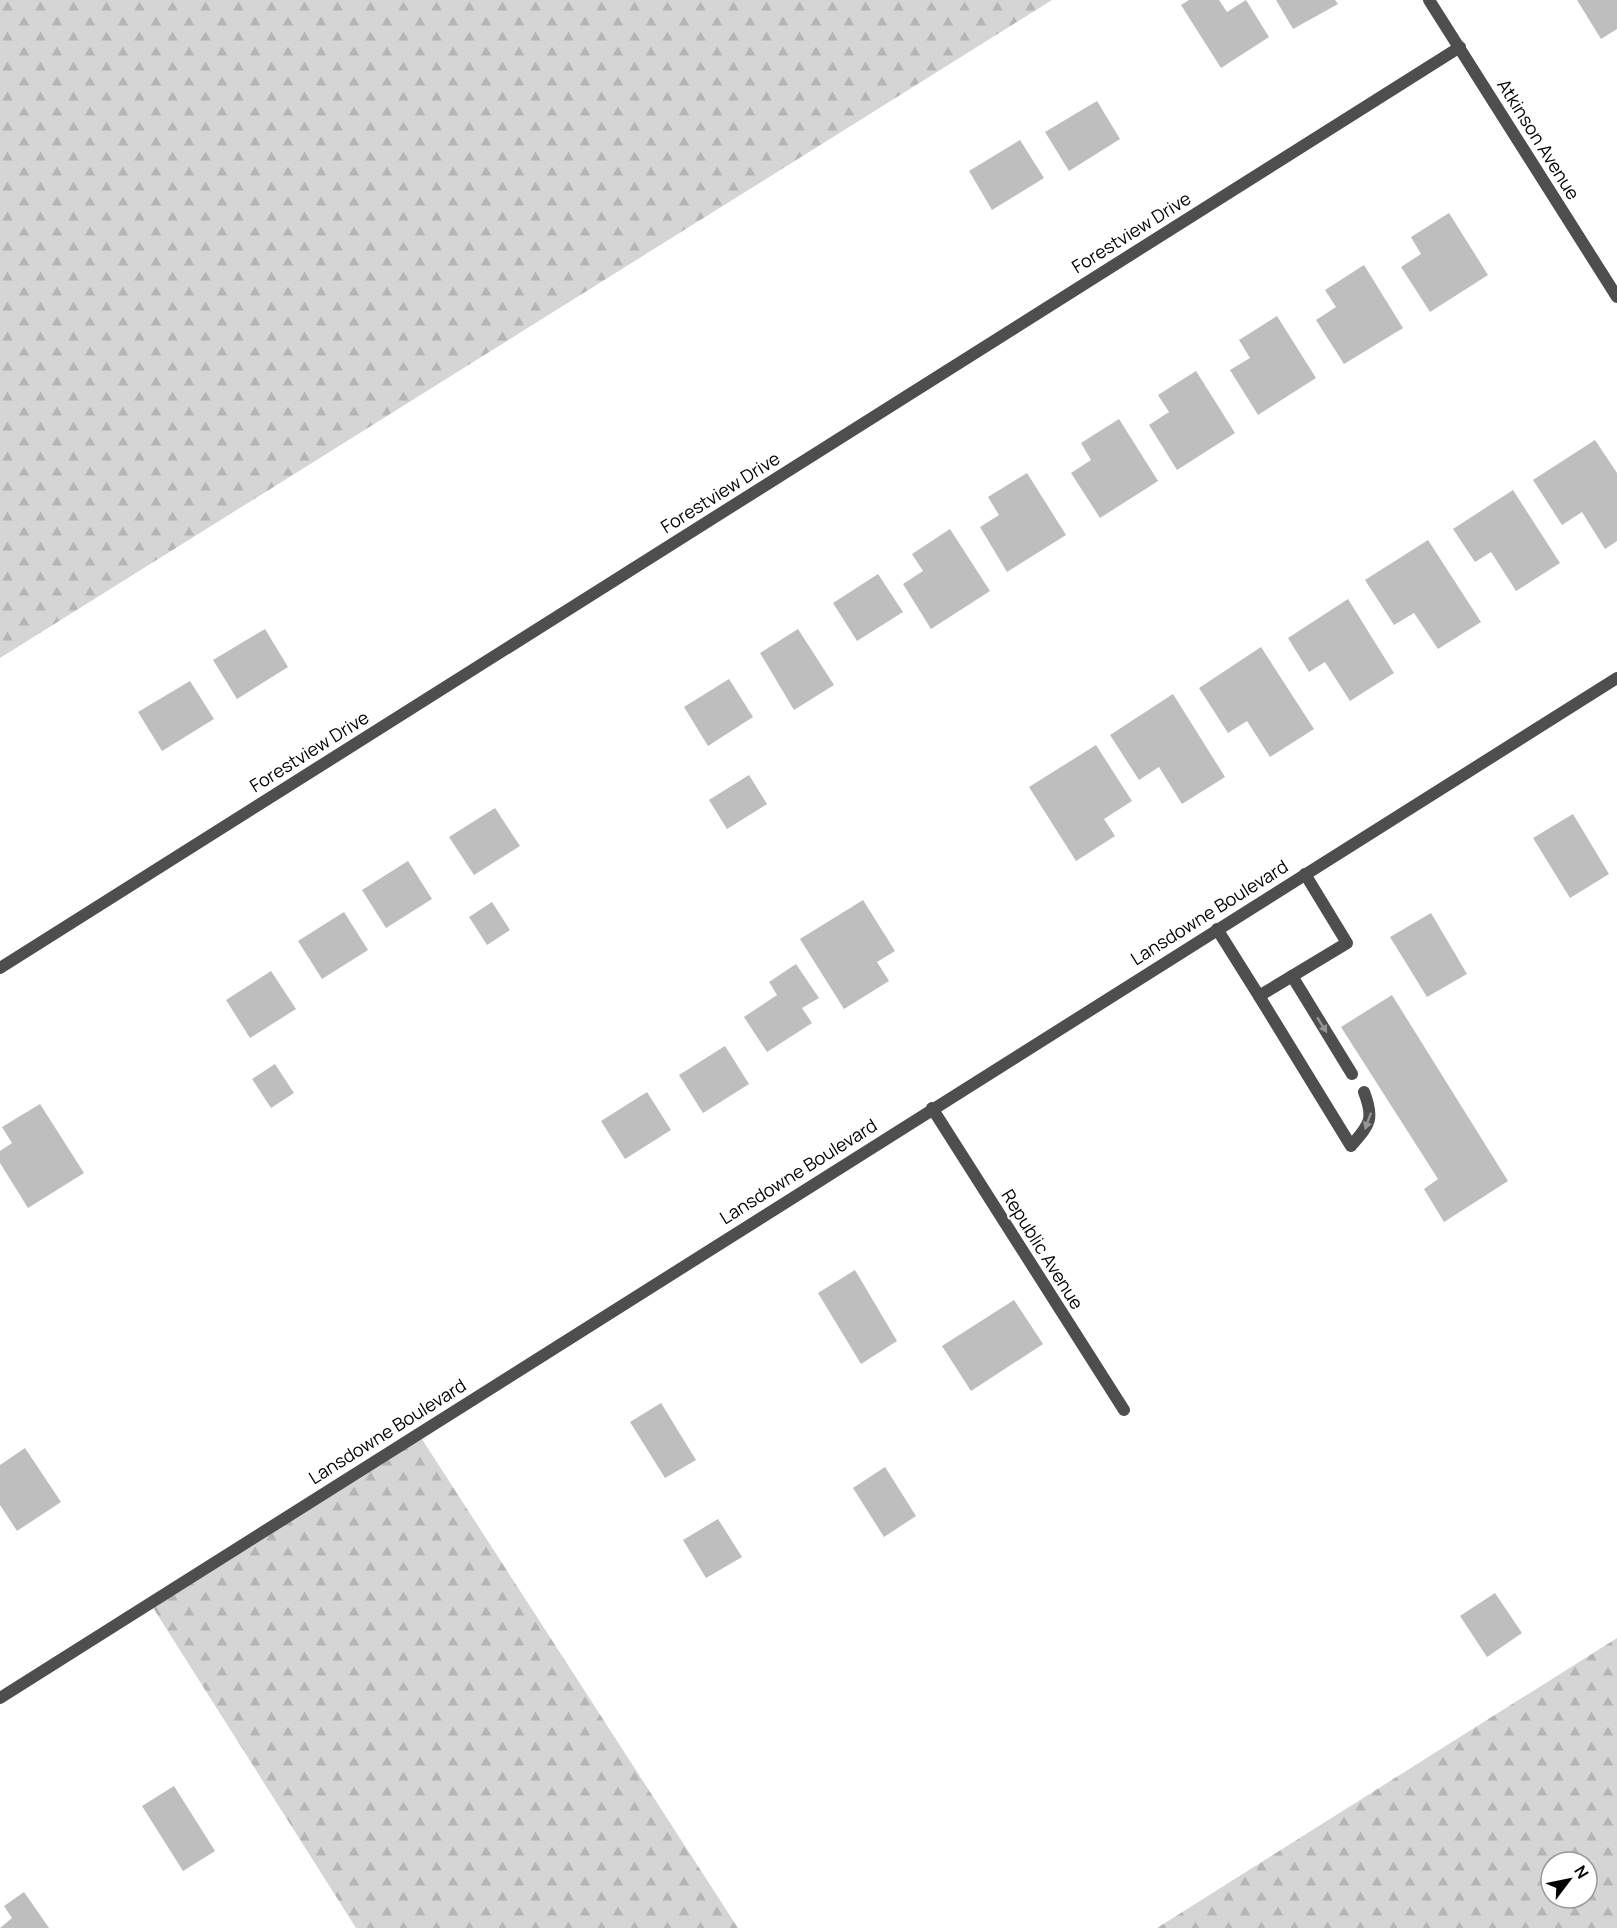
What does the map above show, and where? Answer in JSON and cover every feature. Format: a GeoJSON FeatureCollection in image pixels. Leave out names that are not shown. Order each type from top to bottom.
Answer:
{"type":"FeatureCollection","features":[{"type":"Feature","properties":{"kind":"street","name":"Atkinson Avenue"},"geometry":{"type":"LineString","coordinates":[[1429,0],[1617,297]]}},
{"type":"Feature","properties":{"kind":"street","name":"Forestview Drive"},"geometry":{"type":"LineString","coordinates":[[0,968],[1460,47]]}},
{"type":"Feature","properties":{"kind":"street","name":"Lansdowne Boulevard"},"geometry":{"type":"LineString","coordinates":[[0,1698],[1617,678]]}},
{"type":"Feature","properties":{"kind":"street"},"geometry":{"type":"LineString","coordinates":[[1259,996],[1347,943],[1305,874]]}},
{"type":"Feature","properties":{"kind":"street"},"geometry":{"type":"LineString","coordinates":[[1217,929],[1351,1146],[1368,1127],[1372,1110],[1364,1092]]}},
{"type":"Feature","properties":{"kind":"street"},"geometry":{"type":"LineString","coordinates":[[1292,976],[1352,1074]]}},
{"type":"Feature","properties":{"kind":"street","name":"Republic Avenue"},"geometry":{"type":"LineString","coordinates":[[932,1108],[1124,1410]]}},
{"type":"Feature","properties":{"kind":"green space"},"geometry":{"type":"Polygon","coordinates":[[[0,0],[1052,0],[0,658],[0,0]]]}},
{"type":"Feature","properties":{"kind":"green space"},"geometry":{"type":"Polygon","coordinates":[[[418,1433],[738,1928],[356,1928],[150,1603],[418,1433]]]}},
{"type":"Feature","properties":{"kind":"green space"},"geometry":{"type":"Polygon","coordinates":[[[1617,1638],[1617,1928],[1157,1928],[1617,1638]]]}},
{"type":"Feature","properties":{"kind":"building"},"geometry":{"type":"Polygon","coordinates":[[[1189,0],[1219,0],[1227,12],[1246,0],[1269,37],[1221,68],[1181,5],[1189,0]]]}},
{"type":"Feature","properties":{"kind":"building"},"geometry":{"type":"Polygon","coordinates":[[[1276,0],[1335,0],[1338,4],[1293,29],[1276,0]]]}},
{"type":"Feature","properties":{"kind":"building"},"geometry":{"type":"Polygon","coordinates":[[[1577,0],[1617,0],[1617,29],[1601,39],[1577,0]]]}},
{"type":"Feature","properties":{"kind":"building"},"geometry":{"type":"Polygon","coordinates":[[[1097,101],[1120,139],[1069,171],[1045,132],[1097,101]]]}},
{"type":"Feature","properties":{"kind":"building"},"geometry":{"type":"Polygon","coordinates":[[[1020,140],[1044,178],[992,210],[969,171],[1020,140]]]}},
{"type":"Feature","properties":{"kind":"building"},"geometry":{"type":"Polygon","coordinates":[[[1449,213],[1488,275],[1430,312],[1401,267],[1421,254],[1411,237],[1449,213]]]}},
{"type":"Feature","properties":{"kind":"building"},"geometry":{"type":"Polygon","coordinates":[[[1364,265],[1403,328],[1344,364],[1316,320],[1336,307],[1325,290],[1364,265]]]}},
{"type":"Feature","properties":{"kind":"building"},"geometry":{"type":"Polygon","coordinates":[[[1277,316],[1316,378],[1258,415],[1230,370],[1250,358],[1239,340],[1277,316]]]}},
{"type":"Feature","properties":{"kind":"building"},"geometry":{"type":"Polygon","coordinates":[[[1196,371],[1235,433],[1177,470],[1149,425],[1169,412],[1158,395],[1196,371]]]}},
{"type":"Feature","properties":{"kind":"building"},"geometry":{"type":"Polygon","coordinates":[[[1119,419],[1158,481],[1100,518],[1071,473],[1091,460],[1081,443],[1119,419]]]}},
{"type":"Feature","properties":{"kind":"building"},"geometry":{"type":"Polygon","coordinates":[[[1595,440],[1617,473],[1617,541],[1605,549],[1582,512],[1562,525],[1533,480],[1595,440]]]}},
{"type":"Feature","properties":{"kind":"building"},"geometry":{"type":"Polygon","coordinates":[[[1027,473],[1066,535],[1007,572],[980,527],[999,515],[988,497],[1027,473]]]}},
{"type":"Feature","properties":{"kind":"building"},"geometry":{"type":"Polygon","coordinates":[[[1513,490],[1560,563],[1516,591],[1491,552],[1475,562],[1453,529],[1513,490]]]}},
{"type":"Feature","properties":{"kind":"building"},"geometry":{"type":"Polygon","coordinates":[[[950,529],[990,591],[931,629],[903,584],[923,571],[912,554],[950,529]]]}},
{"type":"Feature","properties":{"kind":"building"},"geometry":{"type":"Polygon","coordinates":[[[1428,540],[1481,622],[1438,649],[1414,613],[1394,625],[1365,580],[1428,540]]]}},
{"type":"Feature","properties":{"kind":"building"},"geometry":{"type":"Polygon","coordinates":[[[878,574],[903,612],[857,641],[833,603],[878,574]]]}},
{"type":"Feature","properties":{"kind":"building"},"geometry":{"type":"Polygon","coordinates":[[[1348,599],[1394,673],[1350,701],[1325,662],[1309,672],[1288,638],[1348,599]]]}},
{"type":"Feature","properties":{"kind":"building"},"geometry":{"type":"Polygon","coordinates":[[[265,629],[288,667],[237,699],[213,660],[265,629]]]}},
{"type":"Feature","properties":{"kind":"building"},"geometry":{"type":"Polygon","coordinates":[[[798,629],[834,685],[794,710],[760,653],[798,629]]]}},
{"type":"Feature","properties":{"kind":"building"},"geometry":{"type":"Polygon","coordinates":[[[1261,647],[1314,729],[1270,757],[1247,721],[1228,733],[1199,688],[1261,647]]]}},
{"type":"Feature","properties":{"kind":"building"},"geometry":{"type":"Polygon","coordinates":[[[729,679],[753,717],[708,746],[684,707],[729,679]]]}},
{"type":"Feature","properties":{"kind":"building"},"geometry":{"type":"Polygon","coordinates":[[[190,681],[214,719],[162,751],[138,712],[190,681]]]}},
{"type":"Feature","properties":{"kind":"building"},"geometry":{"type":"Polygon","coordinates":[[[1173,694],[1225,777],[1182,804],[1159,767],[1139,780],[1110,735],[1173,694]]]}},
{"type":"Feature","properties":{"kind":"building"},"geometry":{"type":"Polygon","coordinates":[[[1096,745],[1132,801],[1104,819],[1115,836],[1076,861],[1029,787],[1096,745]]]}},
{"type":"Feature","properties":{"kind":"building"},"geometry":{"type":"Polygon","coordinates":[[[749,775],[767,804],[727,829],[709,800],[749,775]]]}},
{"type":"Feature","properties":{"kind":"building"},"geometry":{"type":"Polygon","coordinates":[[[495,808],[520,846],[474,875],[449,837],[495,808]]]}},
{"type":"Feature","properties":{"kind":"building"},"geometry":{"type":"Polygon","coordinates":[[[1573,814],[1609,874],[1570,898],[1533,838],[1573,814]]]}},
{"type":"Feature","properties":{"kind":"building"},"geometry":{"type":"Polygon","coordinates":[[[408,861],[432,899],[386,928],[362,890],[408,861]]]}},
{"type":"Feature","properties":{"kind":"building"},"geometry":{"type":"Polygon","coordinates":[[[863,900],[895,951],[877,962],[889,981],[844,1009],[800,939],[863,900]]]}},
{"type":"Feature","properties":{"kind":"building"},"geometry":{"type":"Polygon","coordinates":[[[492,902],[510,930],[487,945],[469,917],[492,902]]]}},
{"type":"Feature","properties":{"kind":"building"},"geometry":{"type":"Polygon","coordinates":[[[344,912],[368,950],[322,979],[298,941],[344,912]]]}},
{"type":"Feature","properties":{"kind":"building"},"geometry":{"type":"Polygon","coordinates":[[[1431,913],[1467,974],[1427,997],[1390,937],[1431,913]]]}},
{"type":"Feature","properties":{"kind":"building"},"geometry":{"type":"Polygon","coordinates":[[[796,964],[819,998],[802,1008],[812,1023],[767,1052],[744,1017],[777,995],[769,982],[796,964]]]}},
{"type":"Feature","properties":{"kind":"building"},"geometry":{"type":"Polygon","coordinates":[[[271,971],[296,1009],[250,1038],[226,1000],[271,971]]]}},
{"type":"Feature","properties":{"kind":"building"},"geometry":{"type":"Polygon","coordinates":[[[1392,995],[1508,1181],[1444,1222],[1424,1189],[1438,1179],[1341,1027],[1392,995]]]}},
{"type":"Feature","properties":{"kind":"building"},"geometry":{"type":"Polygon","coordinates":[[[725,1046],[749,1084],[703,1113],[679,1075],[725,1046]]]}},
{"type":"Feature","properties":{"kind":"building"},"geometry":{"type":"Polygon","coordinates":[[[275,1064],[294,1093],[271,1108],[252,1079],[275,1064]]]}},
{"type":"Feature","properties":{"kind":"building"},"geometry":{"type":"Polygon","coordinates":[[[647,1092],[671,1130],[625,1159],[601,1121],[647,1092]]]}},
{"type":"Feature","properties":{"kind":"building"},"geometry":{"type":"Polygon","coordinates":[[[40,1104],[84,1173],[28,1208],[0,1163],[0,1151],[12,1143],[2,1127],[40,1104]]]}},
{"type":"Feature","properties":{"kind":"building"},"geometry":{"type":"Polygon","coordinates":[[[855,1270],[897,1341],[861,1364],[818,1293],[855,1270]]]}},
{"type":"Feature","properties":{"kind":"building"},"geometry":{"type":"Polygon","coordinates":[[[1014,1300],[1043,1344],[971,1391],[942,1346],[1014,1300]]]}},
{"type":"Feature","properties":{"kind":"building"},"geometry":{"type":"Polygon","coordinates":[[[661,1403],[696,1460],[665,1478],[630,1422],[661,1403]]]}},
{"type":"Feature","properties":{"kind":"building"},"geometry":{"type":"Polygon","coordinates":[[[25,1448],[61,1502],[17,1531],[0,1505],[0,1465],[25,1448]]]}},
{"type":"Feature","properties":{"kind":"building"},"geometry":{"type":"Polygon","coordinates":[[[885,1467],[916,1516],[884,1537],[853,1488],[885,1467]]]}},
{"type":"Feature","properties":{"kind":"building"},"geometry":{"type":"Polygon","coordinates":[[[718,1519],[742,1557],[706,1578],[683,1540],[718,1519]]]}},
{"type":"Feature","properties":{"kind":"building"},"geometry":{"type":"Polygon","coordinates":[[[1495,1593],[1522,1633],[1487,1657],[1460,1616],[1495,1593]]]}},
{"type":"Feature","properties":{"kind":"building"},"geometry":{"type":"Polygon","coordinates":[[[174,1786],[215,1851],[183,1871],[142,1806],[174,1786]]]}},
{"type":"Feature","properties":{"kind":"building"},"geometry":{"type":"Polygon","coordinates":[[[24,1892],[49,1928],[0,1928],[12,1918],[4,1906],[24,1892]]]}}]}
